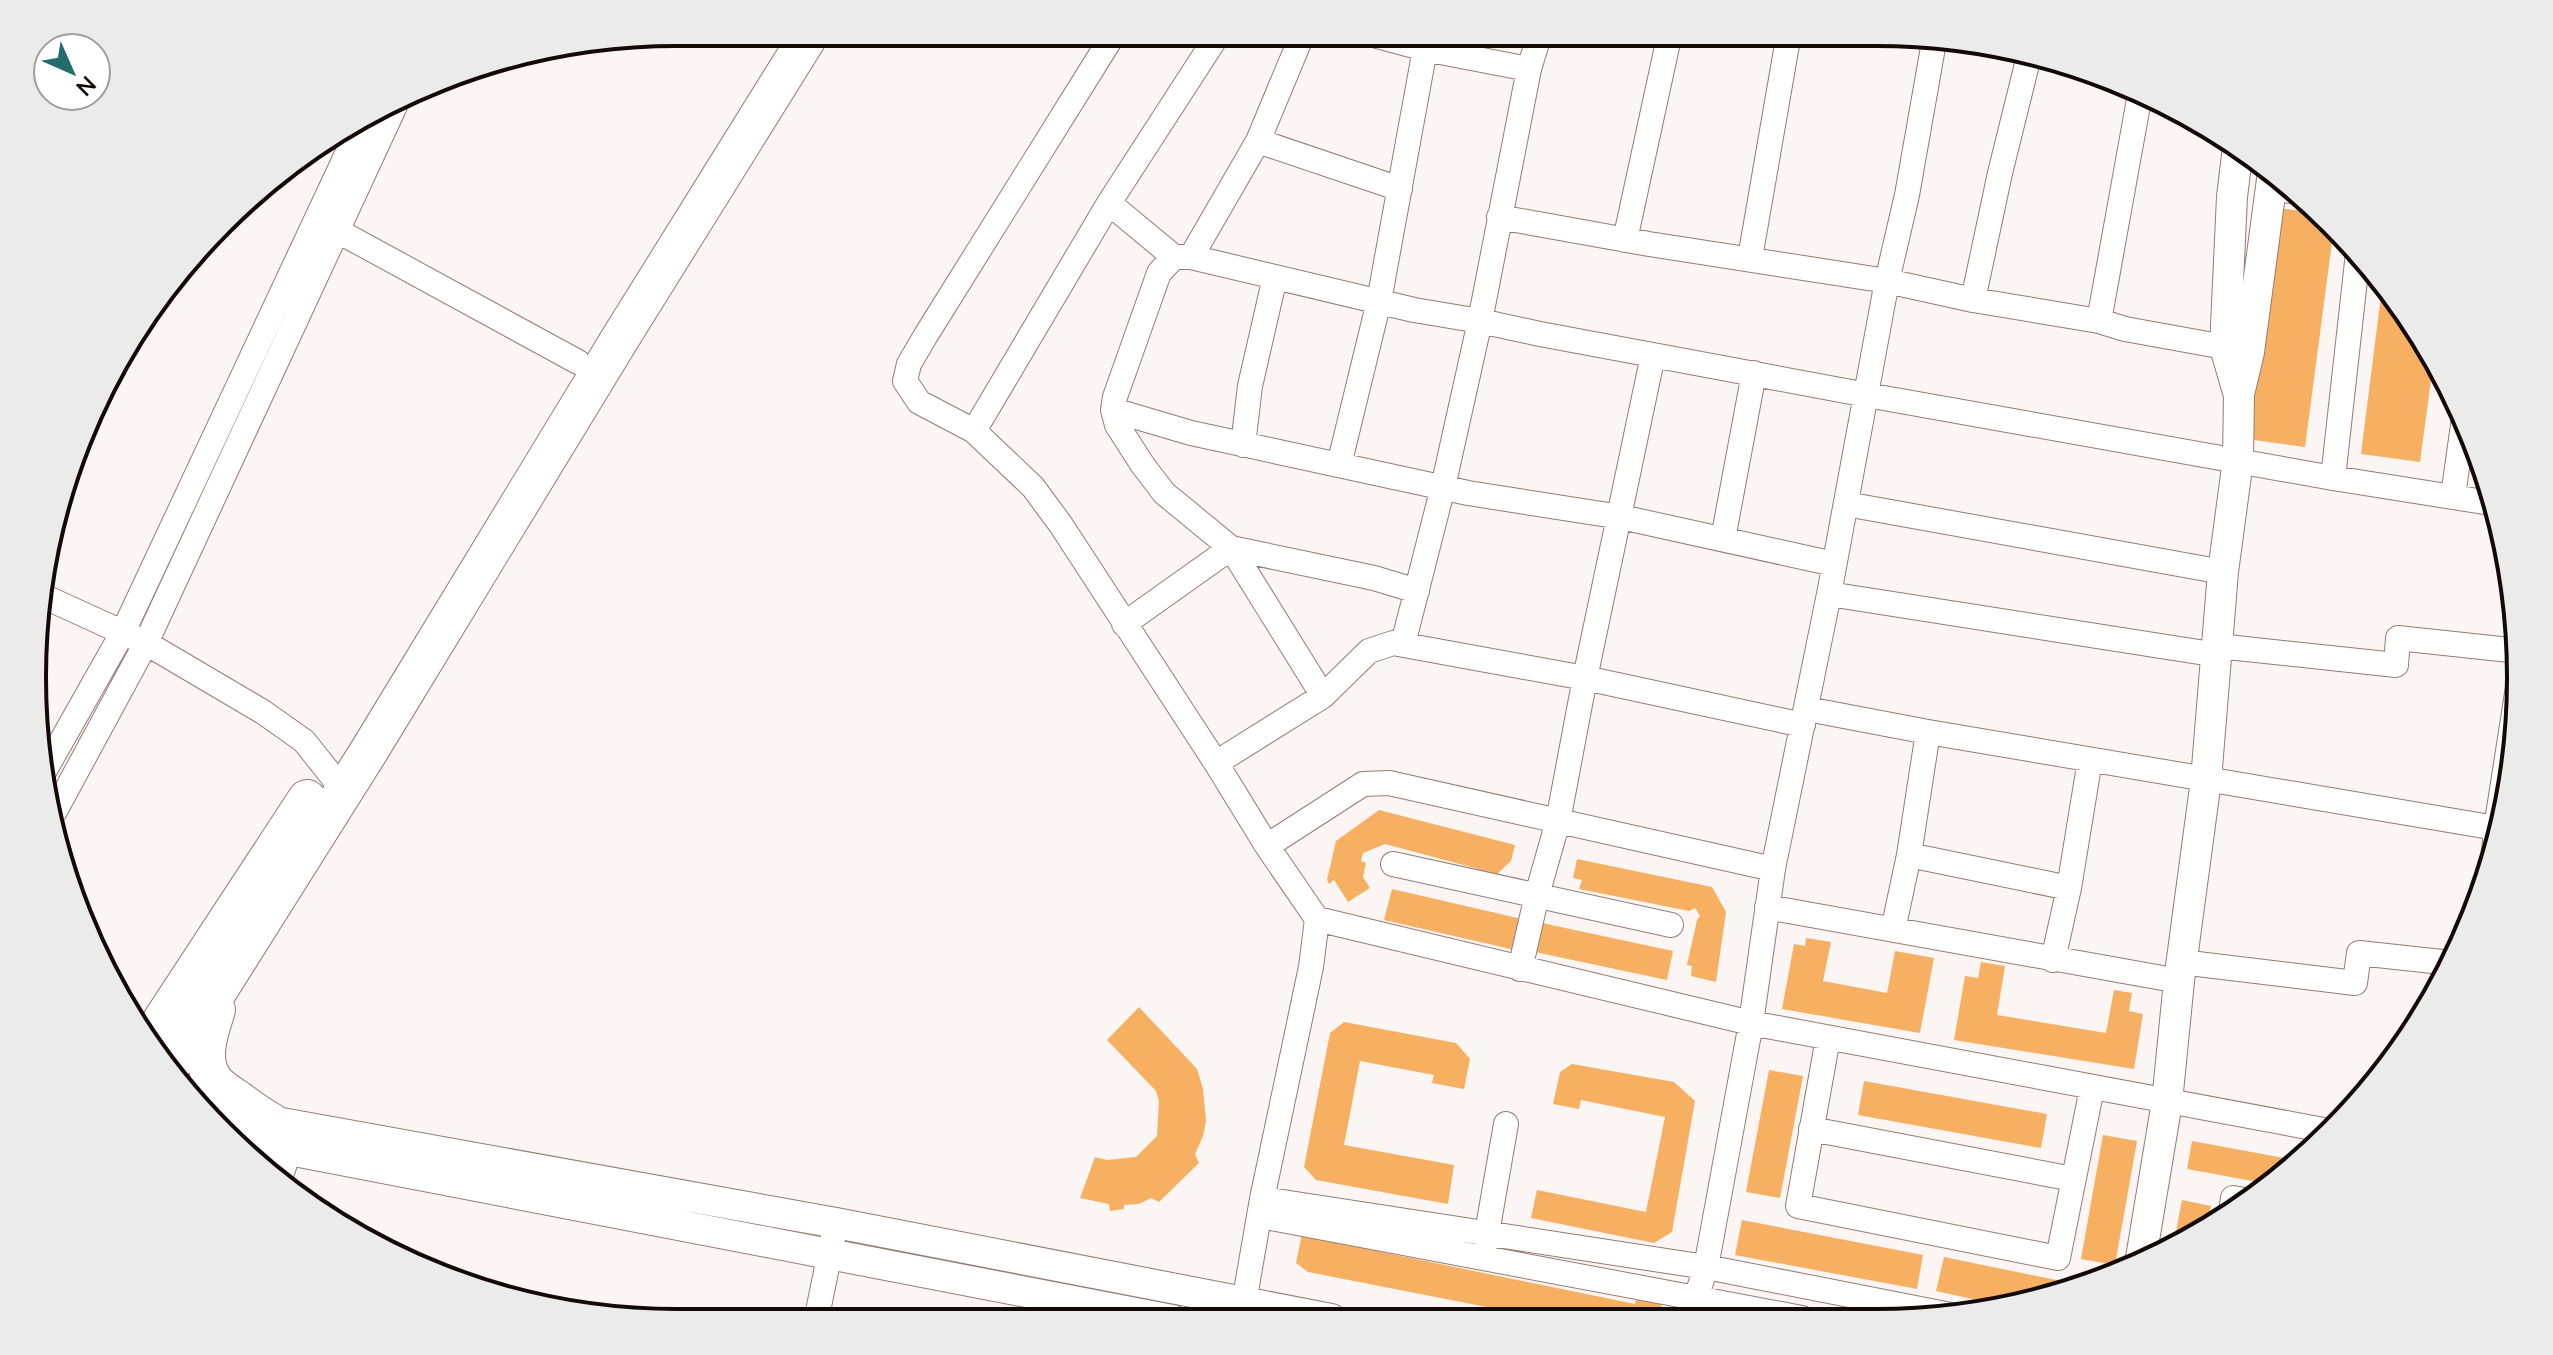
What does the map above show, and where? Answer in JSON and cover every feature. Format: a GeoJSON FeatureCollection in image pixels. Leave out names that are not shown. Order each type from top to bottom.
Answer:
{"type":"FeatureCollection","features":[{"type":"Feature","properties":{"kind":"main road"},"geometry":{"type":"LineString","coordinates":[[263,1146],[250,1110],[226,1092],[208,1072],[206,1053],[208,1034],[216,1011],[247,944],[334,780],[578,362],[773,46]]}},
{"type":"Feature","properties":{"kind":"main road"},"geometry":{"type":"LineString","coordinates":[[155,1032],[334,780],[802,46]]}},
{"type":"Feature","properties":{"kind":"main road"},"geometry":{"type":"LineString","coordinates":[[174,1060],[247,944]]}},
{"type":"Feature","properties":{"kind":"street"},"geometry":{"type":"LineString","coordinates":[[1106,46],[909,364],[905,381],[919,402],[974,431],[1033,487],[1061,525],[1317,919],[1311,967],[1243,1309]]}},
{"type":"Feature","properties":{"kind":"street"},"geometry":{"type":"LineString","coordinates":[[974,431],[1109,203],[1211,46]]}},
{"type":"Feature","properties":{"kind":"street"},"geometry":{"type":"LineString","coordinates":[[1298,46],[1258,141],[1182,257],[1159,273],[1113,410],[1117,425],[1164,493],[1231,548],[1323,696]]}},
{"type":"Feature","properties":{"kind":"street"},"geometry":{"type":"LineString","coordinates":[[1414,46],[1529,69]]}},
{"type":"Feature","properties":{"kind":"street"},"geometry":{"type":"LineString","coordinates":[[1403,644],[1443,487],[1480,321],[1536,46]]}},
{"type":"Feature","properties":{"kind":"street"},"geometry":{"type":"LineString","coordinates":[[1625,240],[1667,46]]}},
{"type":"Feature","properties":{"kind":"street"},"geometry":{"type":"LineString","coordinates":[[1750,258],[1787,46]]}},
{"type":"Feature","properties":{"kind":"street"},"geometry":{"type":"LineString","coordinates":[[1339,465],[1379,301],[1425,49]]}},
{"type":"Feature","properties":{"kind":"street"},"geometry":{"type":"LineString","coordinates":[[1696,1298],[1706,1267],[1751,1023],[1773,869],[1829,594],[1887,281],[1907,195],[1933,49]]}},
{"type":"Feature","properties":{"kind":"street"},"geometry":{"type":"LineString","coordinates":[[1973,300],[2027,65]]}},
{"type":"Feature","properties":{"kind":"street"},"geometry":{"type":"LineString","coordinates":[[2099,321],[2138,104]]}},
{"type":"Feature","properties":{"kind":"street"},"geometry":{"type":"LineString","coordinates":[[326,224],[389,116]]}},
{"type":"Feature","properties":{"kind":"street"},"geometry":{"type":"LineString","coordinates":[[59,804],[146,643],[236,422],[326,224],[358,134]]}},
{"type":"Feature","properties":{"kind":"street"},"geometry":{"type":"LineString","coordinates":[[1258,141],[1400,189]]}},
{"type":"Feature","properties":{"kind":"street"},"geometry":{"type":"LineString","coordinates":[[2142,1250],[2167,1102],[2180,972],[2206,780],[2223,572],[2238,460],[2239,394],[2232,197],[2237,159]]}},
{"type":"Feature","properties":{"kind":"street"},"geometry":{"type":"LineString","coordinates":[[2237,350],[2279,192]]}},
{"type":"Feature","properties":{"kind":"street"},"geometry":{"type":"LineString","coordinates":[[1109,203],[1182,257],[1414,310],[1867,395],[2333,478],[2481,501]]}},
{"type":"Feature","properties":{"kind":"street"},"geometry":{"type":"LineString","coordinates":[[1499,217],[1887,281],[2237,350]]}},
{"type":"Feature","properties":{"kind":"street"},"geometry":{"type":"LineString","coordinates":[[326,224],[578,362]]}},
{"type":"Feature","properties":{"kind":"street"},"geometry":{"type":"LineString","coordinates":[[2333,478],[2356,268]]}},
{"type":"Feature","properties":{"kind":"street"},"geometry":{"type":"LineString","coordinates":[[1243,445],[1250,386],[1275,277]]}},
{"type":"Feature","properties":{"kind":"street"},"geometry":{"type":"LineString","coordinates":[[1520,969],[1558,821],[1653,355]]}},
{"type":"Feature","properties":{"kind":"street"},"geometry":{"type":"LineString","coordinates":[[1723,539],[1754,373]]}},
{"type":"Feature","properties":{"kind":"street"},"geometry":{"type":"LineString","coordinates":[[1113,410],[1243,445],[1443,487],[1621,517],[1834,564]]}},
{"type":"Feature","properties":{"kind":"street"},"geometry":{"type":"LineString","coordinates":[[51,759],[236,422]]}},
{"type":"Feature","properties":{"kind":"street"},"geometry":{"type":"LineString","coordinates":[[2453,496],[2461,441]]}},
{"type":"Feature","properties":{"kind":"street"},"geometry":{"type":"LineString","coordinates":[[1846,504],[2223,572]]}},
{"type":"Feature","properties":{"kind":"street"},"geometry":{"type":"LineString","coordinates":[[1124,624],[1231,548],[1374,578],[1417,591]]}},
{"type":"Feature","properties":{"kind":"street"},"geometry":{"type":"LineString","coordinates":[[1829,594],[2218,650],[2396,665],[2398,638],[2506,650]]}},
{"type":"Feature","properties":{"kind":"street"},"geometry":{"type":"LineString","coordinates":[[51,599],[146,643],[263,712],[304,741],[334,780]]}},
{"type":"Feature","properties":{"kind":"street"},"geometry":{"type":"LineString","coordinates":[[1216,763],[1323,696],[1369,651],[1393,643],[1805,717],[1928,732],[2489,826]]}},
{"type":"Feature","properties":{"kind":"street"},"geometry":{"type":"LineString","coordinates":[[1893,930],[1909,855],[1928,732]]}},
{"type":"Feature","properties":{"kind":"street"},"geometry":{"type":"LineString","coordinates":[[2053,960],[2069,888],[2090,760]]}},
{"type":"Feature","properties":{"kind":"street"},"geometry":{"type":"LineString","coordinates":[[1267,846],[1363,784],[1389,783],[1773,869]]}},
{"type":"Feature","properties":{"kind":"street"},"geometry":{"type":"LineString","coordinates":[[1909,855],[2069,888]]}},
{"type":"Feature","properties":{"kind":"street"},"geometry":{"type":"LineString","coordinates":[[1393,864],[1671,925]]}},
{"type":"Feature","properties":{"kind":"street"},"geometry":{"type":"LineString","coordinates":[[1767,907],[2053,960],[2180,972],[2355,983],[2359,953],[2439,962]]}},
{"type":"Feature","properties":{"kind":"street"},"geometry":{"type":"LineString","coordinates":[[1317,919],[1751,1023],[2317,1129]]}},
{"type":"Feature","properties":{"kind":"street"},"geometry":{"type":"LineString","coordinates":[[1828,1038],[1798,1206],[2058,1258],[2092,1088]]}},
{"type":"Feature","properties":{"kind":"street"},"geometry":{"type":"LineString","coordinates":[[1484,1246],[1506,1124]]}},
{"type":"Feature","properties":{"kind":"street"},"geometry":{"type":"LineString","coordinates":[[1811,1129],[2073,1179]]}},
{"type":"Feature","properties":{"kind":"street"},"geometry":{"type":"LineString","coordinates":[[240,1133],[263,1146],[832,1238],[1225,1309]]}},
{"type":"Feature","properties":{"kind":"street"},"geometry":{"type":"LineString","coordinates":[[1261,1207],[1484,1246],[1696,1298],[1754,1309]]}},
{"type":"Feature","properties":{"kind":"street"},"geometry":{"type":"LineString","coordinates":[[832,1238],[1126,1309]]}},
{"type":"Feature","properties":{"kind":"street"},"geometry":{"type":"LineString","coordinates":[[818,1309],[832,1238]]}},
{"type":"Feature","properties":{"kind":"street"},"geometry":{"type":"LineString","coordinates":[[1484,1246],[1706,1267],[1915,1308]]}},
{"type":"Feature","properties":{"kind":"building"},"geometry":{"type":"Polygon","coordinates":[[[2276,208],[2300,211],[2332,242],[2305,447],[2246,439],[2276,208]]]}},
{"type":"Feature","properties":{"kind":"building"},"geometry":{"type":"Polygon","coordinates":[[[2381,298],[2431,379],[2420,462],[2361,454],[2381,298]]]}},
{"type":"Feature","properties":{"kind":"building"},"geometry":{"type":"Polygon","coordinates":[[[1379,810],[1515,845],[1511,861],[1497,874],[1385,844],[1363,853],[1361,861],[1366,863],[1363,877],[1370,888],[1348,902],[1334,880],[1329,884],[1327,880],[1336,841],[1379,810]]]}},
{"type":"Feature","properties":{"kind":"building"},"geometry":{"type":"Polygon","coordinates":[[[1577,859],[1712,887],[1726,912],[1716,982],[1691,976],[1692,966],[1687,965],[1700,916],[1695,908],[1689,911],[1579,889],[1582,880],[1573,878],[1577,859]]]}},
{"type":"Feature","properties":{"kind":"building"},"geometry":{"type":"Polygon","coordinates":[[[1392,889],[1522,919],[1515,950],[1384,920],[1392,889]]]}},
{"type":"Feature","properties":{"kind":"building"},"geometry":{"type":"Polygon","coordinates":[[[1542,923],[1673,951],[1667,980],[1535,952],[1542,923]]]}},
{"type":"Feature","properties":{"kind":"building"},"geometry":{"type":"Polygon","coordinates":[[[1806,938],[1831,942],[1823,981],[1887,993],[1895,951],[1934,958],[1920,1033],[1782,1009],[1794,944],[1805,946],[1806,938]]]}},
{"type":"Feature","properties":{"kind":"building"},"geometry":{"type":"Polygon","coordinates":[[[1981,962],[2005,966],[1997,1015],[2106,1033],[2114,990],[2132,993],[2129,1011],[2143,1014],[2134,1069],[1954,1040],[1965,976],[1978,978],[1981,962]]]}},
{"type":"Feature","properties":{"kind":"building"},"geometry":{"type":"Polygon","coordinates":[[[1139,1007],[1197,1069],[1203,1089],[1206,1121],[1195,1154],[1199,1163],[1159,1202],[1151,1198],[1110,1211],[1109,1204],[1080,1198],[1095,1157],[1107,1160],[1136,1157],[1157,1136],[1159,1101],[1156,1091],[1107,1040],[1139,1007]]]}},
{"type":"Feature","properties":{"kind":"building"},"geometry":{"type":"Polygon","coordinates":[[[1344,1022],[1456,1043],[1470,1059],[1464,1089],[1432,1083],[1434,1075],[1360,1061],[1344,1145],[1454,1165],[1448,1204],[1316,1180],[1304,1167],[1330,1033],[1344,1022]]]}},
{"type":"Feature","properties":{"kind":"building"},"geometry":{"type":"Polygon","coordinates":[[[1572,1064],[1674,1082],[1695,1101],[1672,1232],[1654,1243],[1531,1218],[1537,1190],[1646,1212],[1665,1117],[1581,1100],[1579,1109],[1553,1104],[1560,1072],[1572,1064]]]}},
{"type":"Feature","properties":{"kind":"building"},"geometry":{"type":"Polygon","coordinates":[[[1769,1070],[1803,1076],[1780,1198],[1746,1192],[1769,1070]]]}},
{"type":"Feature","properties":{"kind":"building"},"geometry":{"type":"Polygon","coordinates":[[[1864,1081],[2047,1114],[2041,1148],[1858,1115],[1864,1081]]]}},
{"type":"Feature","properties":{"kind":"building"},"geometry":{"type":"Polygon","coordinates":[[[2103,1135],[2137,1141],[2116,1261],[2109,1264],[2081,1259],[2103,1135]]]}},
{"type":"Feature","properties":{"kind":"building"},"geometry":{"type":"Polygon","coordinates":[[[2192,1141],[2285,1158],[2256,1182],[2187,1169],[2192,1141]]]}},
{"type":"Feature","properties":{"kind":"building"},"geometry":{"type":"Polygon","coordinates":[[[2182,1200],[2211,1206],[2210,1213],[2176,1232],[2182,1200]]]}},
{"type":"Feature","properties":{"kind":"building"},"geometry":{"type":"Polygon","coordinates":[[[1742,1220],[1923,1255],[1917,1289],[1735,1255],[1742,1220]]]}},
{"type":"Feature","properties":{"kind":"building"},"geometry":{"type":"Polygon","coordinates":[[[1303,1229],[1329,1234],[1328,1241],[1635,1304],[1638,1290],[1664,1295],[1661,1309],[1497,1309],[1308,1272],[1296,1263],[1303,1229]]]}},
{"type":"Feature","properties":{"kind":"building"},"geometry":{"type":"Polygon","coordinates":[[[1944,1257],[2059,1281],[1979,1300],[1936,1291],[1944,1257]]]}}]}
